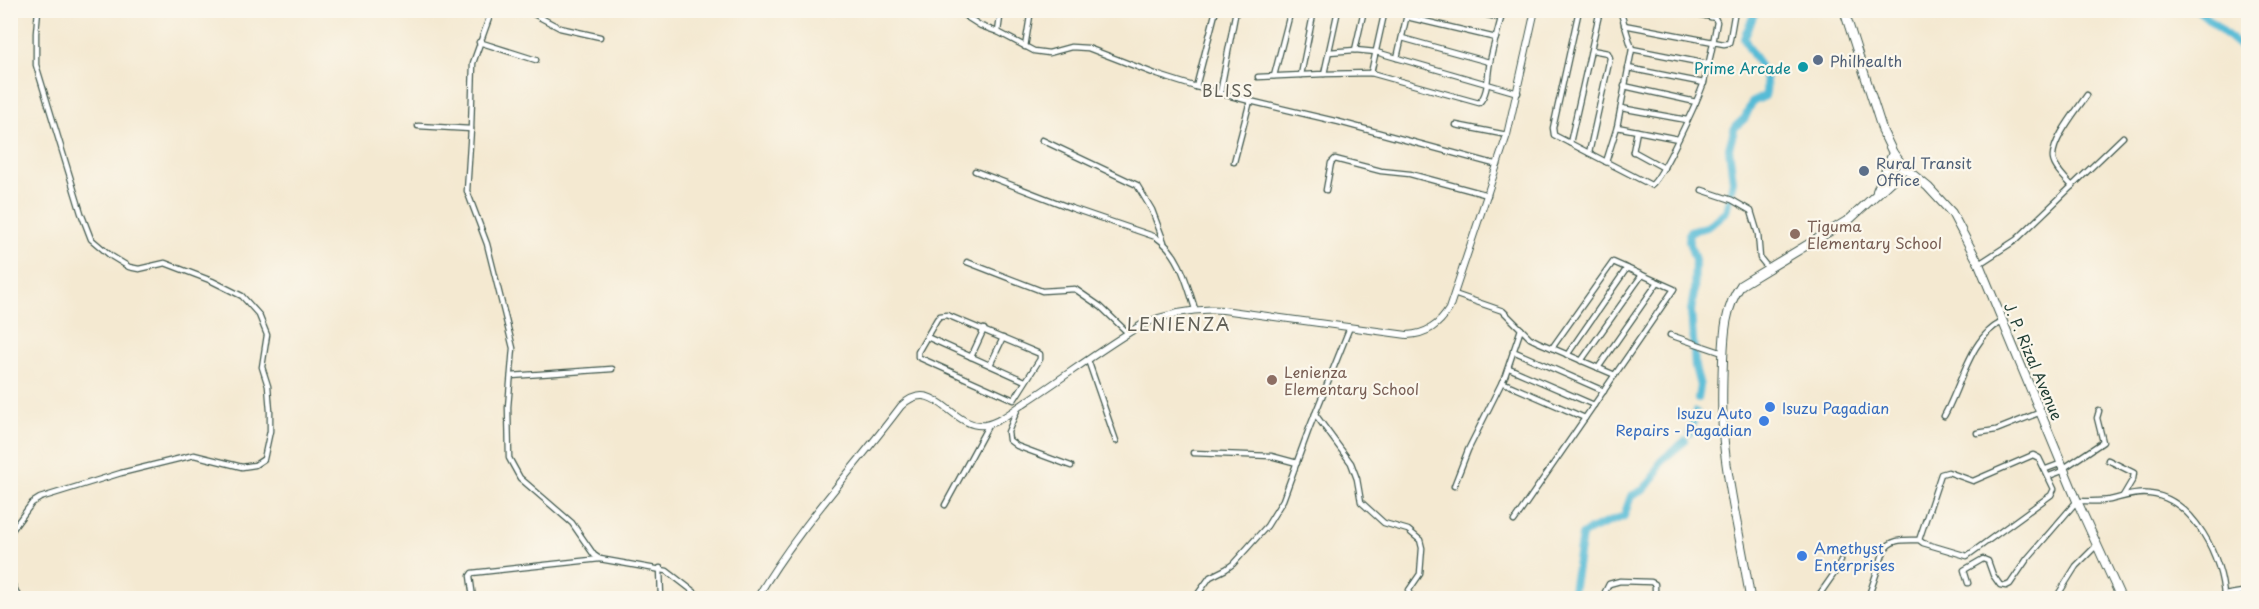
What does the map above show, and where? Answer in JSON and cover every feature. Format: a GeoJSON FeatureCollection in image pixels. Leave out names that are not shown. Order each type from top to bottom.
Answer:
{"type":"FeatureCollection","features":[{"type":"Feature","properties":{"kind":"main road","name":"J. P. Rizal Avenue"},"geometry":{"type":"LineString","coordinates":[[1844,10],[1883,132],[1893,153],[1905,168],[1928,187],[1952,213],[1978,264],[2077,501],[2121,598]]}},
{"type":"Feature","properties":{"kind":"main road"},"geometry":{"type":"LineString","coordinates":[[1875,195],[1893,153]]}},
{"type":"Feature","properties":{"kind":"main road"},"geometry":{"type":"LineString","coordinates":[[1750,598],[1724,444],[1722,391],[1729,307],[1741,285],[1850,219],[1905,168]]}},
{"type":"Feature","properties":{"kind":"street"},"geometry":{"type":"LineString","coordinates":[[10,533],[32,503],[40,498],[121,473],[194,455],[242,467],[255,465],[260,463],[266,455],[270,431],[270,398],[262,367],[267,335],[259,315],[248,300],[212,281],[171,264],[159,263],[139,269],[129,267],[111,256],[91,239],[36,65],[38,10]]}},
{"type":"Feature","properties":{"kind":"street"},"geometry":{"type":"LineString","coordinates":[[492,10],[472,63],[468,196],[485,238],[510,328],[513,348],[508,407],[509,458],[520,478],[572,523],[590,550],[600,559]]}},
{"type":"Feature","properties":{"kind":"street"},"geometry":{"type":"LineString","coordinates":[[526,10],[556,27],[600,37]]}},
{"type":"Feature","properties":{"kind":"street"},"geometry":{"type":"LineString","coordinates":[[956,10],[981,26],[1043,53],[1079,46],[1088,48],[1158,75],[1220,94],[1339,122],[1498,165]]}},
{"type":"Feature","properties":{"kind":"street"},"geometry":{"type":"LineString","coordinates":[[998,32],[1001,10]]}},
{"type":"Feature","properties":{"kind":"street"},"geometry":{"type":"LineString","coordinates":[[1025,47],[1031,10]]}},
{"type":"Feature","properties":{"kind":"street"},"geometry":{"type":"LineString","coordinates":[[1196,87],[1216,10]]}},
{"type":"Feature","properties":{"kind":"street"},"geometry":{"type":"LineString","coordinates":[[1220,94],[1236,10]]}},
{"type":"Feature","properties":{"kind":"street"},"geometry":{"type":"LineString","coordinates":[[1274,76],[1291,10]]}},
{"type":"Feature","properties":{"kind":"street"},"geometry":{"type":"LineString","coordinates":[[1301,75],[1314,10]]}},
{"type":"Feature","properties":{"kind":"street"},"geometry":{"type":"LineString","coordinates":[[1324,74],[1338,10]]}},
{"type":"Feature","properties":{"kind":"street"},"geometry":{"type":"LineString","coordinates":[[1355,50],[1364,10]]}},
{"type":"Feature","properties":{"kind":"street"},"geometry":{"type":"LineString","coordinates":[[1371,73],[1385,10]]}},
{"type":"Feature","properties":{"kind":"street"},"geometry":{"type":"LineString","coordinates":[[1397,58],[1408,10]]}},
{"type":"Feature","properties":{"kind":"street"},"geometry":{"type":"LineString","coordinates":[[1467,10],[1501,18]]}},
{"type":"Feature","properties":{"kind":"street"},"geometry":{"type":"LineString","coordinates":[[1258,77],[1371,73],[1477,103],[1483,99],[1503,10]]}},
{"type":"Feature","properties":{"kind":"street"},"geometry":{"type":"LineString","coordinates":[[757,598],[810,521],[907,400],[913,396],[927,396],[937,400],[974,424],[989,424],[1128,333],[1157,318],[1195,309],[1220,310],[1407,335],[1426,332],[1443,318],[1454,294],[1488,195],[1518,93],[1535,10]]}},
{"type":"Feature","properties":{"kind":"street"},"geometry":{"type":"LineString","coordinates":[[1579,10],[1553,128],[1556,137],[1651,185],[1655,183],[1664,168],[1704,83],[1717,22],[1715,18],[1681,10]]}},
{"type":"Feature","properties":{"kind":"street"},"geometry":{"type":"LineString","coordinates":[[1570,144],[1600,10]]}},
{"type":"Feature","properties":{"kind":"street"},"geometry":{"type":"LineString","coordinates":[[1606,162],[1617,127],[1632,49],[1620,10]]}},
{"type":"Feature","properties":{"kind":"street"},"geometry":{"type":"LineString","coordinates":[[1624,25],[1724,44],[1729,43],[1735,10]]}},
{"type":"Feature","properties":{"kind":"street"},"geometry":{"type":"LineString","coordinates":[[1407,17],[1496,38]]}},
{"type":"Feature","properties":{"kind":"street"},"geometry":{"type":"LineString","coordinates":[[1402,38],[1490,62]]}},
{"type":"Feature","properties":{"kind":"street"},"geometry":{"type":"LineString","coordinates":[[479,42],[536,60]]}},
{"type":"Feature","properties":{"kind":"street"},"geometry":{"type":"LineString","coordinates":[[1632,49],[1708,64]]}},
{"type":"Feature","properties":{"kind":"street"},"geometry":{"type":"LineString","coordinates":[[1329,52],[1355,50],[1376,52],[1518,93]]}},
{"type":"Feature","properties":{"kind":"street"},"geometry":{"type":"LineString","coordinates":[[1588,153],[1610,58],[1608,53],[1592,50]]}},
{"type":"Feature","properties":{"kind":"street"},"geometry":{"type":"LineString","coordinates":[[1628,68],[1704,83]]}},
{"type":"Feature","properties":{"kind":"street"},"geometry":{"type":"LineString","coordinates":[[1624,86],[1696,102]]}},
{"type":"Feature","properties":{"kind":"street"},"geometry":{"type":"LineString","coordinates":[[2072,186],[2055,164],[2053,154],[2061,135],[2087,95]]}},
{"type":"Feature","properties":{"kind":"street"},"geometry":{"type":"LineString","coordinates":[[1234,162],[1250,101]]}},
{"type":"Feature","properties":{"kind":"street"},"geometry":{"type":"LineString","coordinates":[[1621,108],[1687,120]]}},
{"type":"Feature","properties":{"kind":"street"},"geometry":{"type":"LineString","coordinates":[[1456,125],[1507,135]]}},
{"type":"Feature","properties":{"kind":"street"},"geometry":{"type":"LineString","coordinates":[[418,126],[471,129]]}},
{"type":"Feature","properties":{"kind":"street"},"geometry":{"type":"LineString","coordinates":[[1617,127],[1678,139]]}},
{"type":"Feature","properties":{"kind":"street"},"geometry":{"type":"LineString","coordinates":[[1637,131],[1632,153],[1664,168]]}},
{"type":"Feature","properties":{"kind":"street"},"geometry":{"type":"LineString","coordinates":[[1978,264],[2016,240],[2123,137]]}},
{"type":"Feature","properties":{"kind":"street"},"geometry":{"type":"LineString","coordinates":[[1042,140],[1137,186],[1149,203],[1164,242],[1181,270],[1195,309]]}},
{"type":"Feature","properties":{"kind":"street"},"geometry":{"type":"LineString","coordinates":[[1326,190],[1331,162],[1335,159],[1381,171],[1410,174],[1488,195]]}},
{"type":"Feature","properties":{"kind":"street"},"geometry":{"type":"LineString","coordinates":[[975,171],[1071,208],[1156,237],[1164,242]]}},
{"type":"Feature","properties":{"kind":"street"},"geometry":{"type":"LineString","coordinates":[[1702,190],[1732,200],[1751,211],[1758,234],[1760,258],[1768,268]]}},
{"type":"Feature","properties":{"kind":"street"},"geometry":{"type":"LineString","coordinates":[[967,262],[1042,291],[1075,289],[1101,307],[1128,333]]}},
{"type":"Feature","properties":{"kind":"street"},"geometry":{"type":"LineString","coordinates":[[1514,521],[1674,289],[1613,262],[1552,348]]}},
{"type":"Feature","properties":{"kind":"street"},"geometry":{"type":"LineString","coordinates":[[1567,355],[1627,268]]}},
{"type":"Feature","properties":{"kind":"street"},"geometry":{"type":"LineString","coordinates":[[1581,361],[1642,275]]}},
{"type":"Feature","properties":{"kind":"street"},"geometry":{"type":"LineString","coordinates":[[1598,368],[1658,282]]}},
{"type":"Feature","properties":{"kind":"street"},"geometry":{"type":"LineString","coordinates":[[1454,294],[1503,311],[1530,338],[1615,375]]}},
{"type":"Feature","properties":{"kind":"street"},"geometry":{"type":"LineString","coordinates":[[1015,398],[1040,359],[1040,354],[984,329],[943,315],[937,319],[918,352],[921,359],[1015,398],[1021,405]]}},
{"type":"Feature","properties":{"kind":"street"},"geometry":{"type":"LineString","coordinates":[[1944,416],[1965,370],[1986,333],[2003,322]]}},
{"type":"Feature","properties":{"kind":"street"},"geometry":{"type":"LineString","coordinates":[[1196,598],[1210,577],[1233,564],[1267,526],[1283,500],[1350,327]]}},
{"type":"Feature","properties":{"kind":"street"},"geometry":{"type":"LineString","coordinates":[[971,357],[984,329]]}},
{"type":"Feature","properties":{"kind":"street"},"geometry":{"type":"LineString","coordinates":[[1454,486],[1468,450],[1509,368],[1521,329]]}},
{"type":"Feature","properties":{"kind":"street"},"geometry":{"type":"LineString","coordinates":[[1670,335],[1724,353]]}},
{"type":"Feature","properties":{"kind":"street"},"geometry":{"type":"LineString","coordinates":[[927,337],[1025,381]]}},
{"type":"Feature","properties":{"kind":"street"},"geometry":{"type":"LineString","coordinates":[[990,365],[1003,338]]}},
{"type":"Feature","properties":{"kind":"street"},"geometry":{"type":"LineString","coordinates":[[1513,351],[1604,391]]}},
{"type":"Feature","properties":{"kind":"street"},"geometry":{"type":"LineString","coordinates":[[1088,360],[1116,441]]}},
{"type":"Feature","properties":{"kind":"street"},"geometry":{"type":"LineString","coordinates":[[1509,368],[1594,405]]}},
{"type":"Feature","properties":{"kind":"street"},"geometry":{"type":"LineString","coordinates":[[511,376],[612,369]]}},
{"type":"Feature","properties":{"kind":"street"},"geometry":{"type":"LineString","coordinates":[[1502,382],[1585,418]]}},
{"type":"Feature","properties":{"kind":"street"},"geometry":{"type":"LineString","coordinates":[[1021,405],[1008,432],[1009,440],[1017,446],[1071,466]]}},
{"type":"Feature","properties":{"kind":"street"},"geometry":{"type":"LineString","coordinates":[[2049,476],[2103,442],[2097,418],[2099,411]]}},
{"type":"Feature","properties":{"kind":"street"},"geometry":{"type":"LineString","coordinates":[[1977,433],[1996,430],[2041,412]]}},
{"type":"Feature","properties":{"kind":"street"},"geometry":{"type":"LineString","coordinates":[[1315,414],[1351,463],[1357,479],[1359,497],[1364,504],[1384,523],[1408,530],[1420,540],[1422,548],[1420,574],[1409,590],[1411,596],[1416,598]]}},
{"type":"Feature","properties":{"kind":"street"},"geometry":{"type":"LineString","coordinates":[[945,505],[989,424]]}},
{"type":"Feature","properties":{"kind":"street"},"geometry":{"type":"LineString","coordinates":[[1193,453],[1271,456],[1297,463]]}},
{"type":"Feature","properties":{"kind":"street"},"geometry":{"type":"LineString","coordinates":[[1868,598],[1887,545],[1893,542],[1919,540],[1964,556],[1971,554],[2051,495],[2054,489],[2046,469],[2039,458],[2033,455],[1973,481],[1948,472],[1941,474],[1919,540]]}},
{"type":"Feature","properties":{"kind":"street"},"geometry":{"type":"LineString","coordinates":[[2108,460],[2134,473],[2123,496]]}},
{"type":"Feature","properties":{"kind":"street"},"geometry":{"type":"LineString","coordinates":[[2046,469],[2064,467]]}},
{"type":"Feature","properties":{"kind":"street"},"geometry":{"type":"LineString","coordinates":[[1968,583],[1964,570],[1983,558],[1988,561],[2000,585],[2010,584],[2027,560],[2077,501],[2103,501],[2148,493],[2174,502],[2189,516],[2209,543],[2218,561],[2224,597],[2248,591]]}},
{"type":"Feature","properties":{"kind":"street"},"geometry":{"type":"LineString","coordinates":[[2056,598],[2076,566],[2097,545]]}},
{"type":"Feature","properties":{"kind":"street"},"geometry":{"type":"LineString","coordinates":[[473,598],[470,576],[472,573],[600,559],[660,568],[676,577],[702,598]]}},
{"type":"Feature","properties":{"kind":"street"},"geometry":{"type":"LineString","coordinates":[[1817,598],[1841,560]]}},
{"type":"Feature","properties":{"kind":"street"},"geometry":{"type":"LineString","coordinates":[[660,568],[662,598]]}},
{"type":"Feature","properties":{"kind":"street"},"geometry":{"type":"LineString","coordinates":[[10,579],[19,598]]}},
{"type":"Feature","properties":{"kind":"street"},"geometry":{"type":"LineString","coordinates":[[1602,598],[1609,584],[1620,580],[1655,584],[1657,586],[1655,598]]}},
{"type":"Feature","properties":{"kind":"waterway"},"geometry":{"type":"LineString","coordinates":[[1698,398],[1700,386],[1695,367],[1691,311],[1695,260],[1688,238],[1690,231],[1707,227],[1726,211],[1733,181],[1729,148],[1735,127],[1745,118],[1752,102],[1765,96],[1764,73],[1744,38],[1756,10]]}},
{"type":"Feature","properties":{"kind":"waterway"},"geometry":{"type":"LineString","coordinates":[[2198,10],[2248,53]]}},
{"type":"Feature","properties":{"kind":"waterway"},"geometry":{"type":"LineString","coordinates":[[1690,433],[1696,412]]}},
{"type":"Feature","properties":{"kind":"waterway"},"geometry":{"type":"LineString","coordinates":[[1572,598],[1582,535],[1624,516],[1631,496],[1643,490],[1654,478],[1661,461],[1685,441]]}},
{"type":"Feature","properties":{"kind":"place","name":"Philhealth"},"geometry":{"type":"Point","coordinates":[1818,60]}},
{"type":"Feature","properties":{"kind":"place","name":"Prime Arcade"},"geometry":{"type":"Point","coordinates":[1803,67]}},
{"type":"Feature","properties":{"kind":"place","name":"Rural Transit Office"},"geometry":{"type":"Point","coordinates":[1864,171]}},
{"type":"Feature","properties":{"kind":"place","name":"Tiguma Elementary School"},"geometry":{"type":"Point","coordinates":[1795,234]}},
{"type":"Feature","properties":{"kind":"place","name":"Lenienza Elementary School"},"geometry":{"type":"Point","coordinates":[1272,380]}},
{"type":"Feature","properties":{"kind":"place","name":"Isuzu Pagadian"},"geometry":{"type":"Point","coordinates":[1770,407]}},
{"type":"Feature","properties":{"kind":"place","name":"Isuzu Auto Repairs - Pagadian"},"geometry":{"type":"Point","coordinates":[1764,421]}},
{"type":"Feature","properties":{"kind":"place","name":"Amethyst Enterprises"},"geometry":{"type":"Point","coordinates":[1802,556]}},
{"type":"Feature","properties":{"kind":"district","name":"BLISS"},"geometry":{"type":"Point","coordinates":[1228,90]}},
{"type":"Feature","properties":{"kind":"district","name":"LENIENZA"},"geometry":{"type":"Point","coordinates":[1179,323]}}]}
